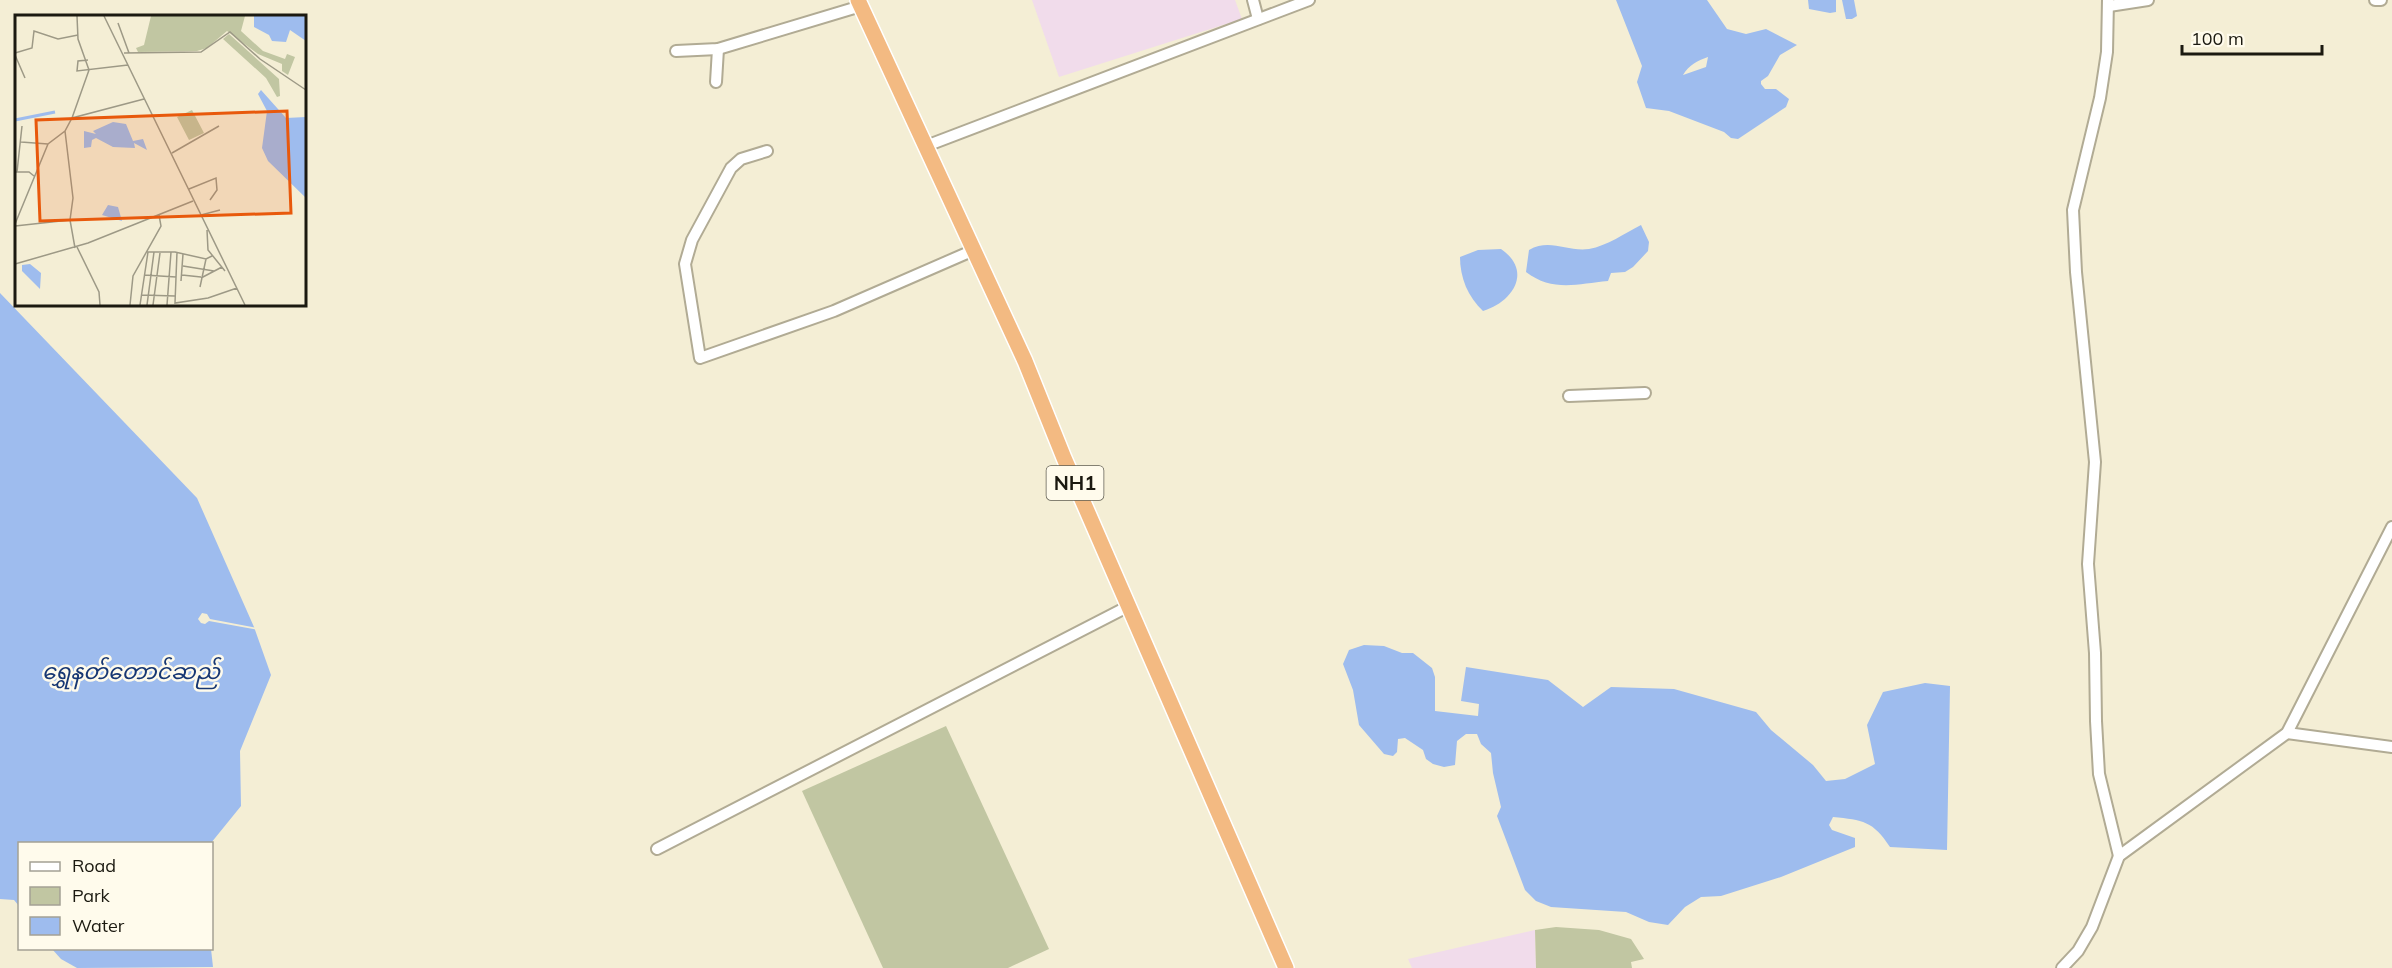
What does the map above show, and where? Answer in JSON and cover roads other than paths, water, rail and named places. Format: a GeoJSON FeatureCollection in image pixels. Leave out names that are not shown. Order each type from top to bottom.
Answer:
{"type":"FeatureCollection","features":[{"type":"Feature","properties":{"kind":"highway","name":"NH1"},"geometry":{"type":"LineString","coordinates":[[860,3],[1025,361],[1064,458],[1233,850],[1287,968]]}},
{"type":"Feature","properties":{"kind":"street"},"geometry":{"type":"LineString","coordinates":[[1253,0],[1258,19]]}},
{"type":"Feature","properties":{"kind":"street"},"geometry":{"type":"LineString","coordinates":[[926,146],[1309,0]]}},
{"type":"Feature","properties":{"kind":"street"},"geometry":{"type":"LineString","coordinates":[[2119,856],[2099,774],[2095,653],[2088,564],[2095,462],[2076,272],[2073,210],[2100,98],[2107,52],[2108,3],[2148,0]]}},
{"type":"Feature","properties":{"kind":"street"},"geometry":{"type":"LineString","coordinates":[[2375,0],[2381,0]]}},
{"type":"Feature","properties":{"kind":"street"},"geometry":{"type":"LineString","coordinates":[[676,51],[718,49],[860,3]]}},
{"type":"Feature","properties":{"kind":"street"},"geometry":{"type":"LineString","coordinates":[[716,82],[718,49]]}},
{"type":"Feature","properties":{"kind":"street"},"geometry":{"type":"LineString","coordinates":[[767,151],[741,159],[731,168],[692,240],[685,264],[700,358],[834,311],[974,250]]}},
{"type":"Feature","properties":{"kind":"street"},"geometry":{"type":"LineString","coordinates":[[1569,396],[1645,393]]}},
{"type":"Feature","properties":{"kind":"street"},"geometry":{"type":"LineString","coordinates":[[2062,968],[2078,951],[2092,927],[2119,856],[2287,734],[2392,527]]}},
{"type":"Feature","properties":{"kind":"street"},"geometry":{"type":"LineString","coordinates":[[657,849],[1129,606]]}},
{"type":"Feature","properties":{"kind":"street"},"geometry":{"type":"LineString","coordinates":[[2287,734],[2392,747]]}},
{"type":"Feature","properties":{"kind":"water"},"geometry":{"type":"Polygon","coordinates":[[[1616,0],[1707,0],[1727,29],[1746,34],[1766,29],[1797,45],[1780,55],[1768,76],[1761,81],[1765,89],[1776,89],[1789,99],[1786,107],[1738,139],[1669,111],[1646,108],[1637,82],[1642,66],[1616,0]],[[1708,57],[1694,64],[1683,75],[1706,67],[1708,57]]]}},
{"type":"Feature","properties":{"kind":"water"},"geometry":{"type":"Polygon","coordinates":[[[1808,0],[1836,0],[1836,12],[1809,9],[1808,0]]]}},
{"type":"Feature","properties":{"kind":"water"},"geometry":{"type":"Polygon","coordinates":[[[1842,0],[1854,0],[1857,16],[1846,19],[1842,0]]]}},
{"type":"Feature","properties":{"kind":"water"},"geometry":{"type":"Polygon","coordinates":[[[1641,225],[1649,242],[1648,251],[1625,272],[1611,273],[1608,281],[1575,285],[1555,284],[1545,282],[1526,272],[1529,250],[1544,245],[1589,249],[1609,242],[1641,225]]]}},
{"type":"Feature","properties":{"kind":"water"},"geometry":{"type":"Polygon","coordinates":[[[1501,249],[1511,258],[1516,267],[1515,285],[1503,301],[1483,311],[1473,300],[1466,287],[1461,272],[1460,257],[1478,250],[1501,249]]]}},
{"type":"Feature","properties":{"kind":"water","name":"ရွှေနတ်တောင်ဆည်"},"geometry":{"type":"Polygon","coordinates":[[[0,293],[197,498],[254,627],[271,675],[240,751],[241,806],[212,842],[18,842],[18,905],[14,900],[0,899],[0,293]]]}},
{"type":"Feature","properties":{"kind":"water"},"geometry":{"type":"Polygon","coordinates":[[[1364,645],[1384,646],[1402,653],[1413,653],[1432,668],[1435,677],[1435,711],[1478,716],[1479,704],[1461,701],[1466,667],[1548,680],[1583,707],[1611,687],[1674,689],[1756,712],[1771,730],[1813,765],[1826,781],[1845,779],[1875,764],[1867,725],[1883,692],[1925,683],[1950,686],[1947,850],[1890,847],[1878,832],[1866,823],[1833,817],[1829,825],[1832,830],[1855,838],[1855,847],[1781,877],[1721,896],[1701,897],[1685,907],[1668,925],[1649,922],[1626,912],[1551,907],[1536,901],[1525,890],[1497,816],[1501,807],[1491,753],[1481,744],[1477,734],[1466,734],[1457,741],[1455,765],[1444,767],[1426,759],[1423,750],[1405,738],[1398,739],[1397,752],[1393,756],[1384,754],[1359,725],[1353,690],[1343,664],[1349,650],[1364,645]]]}},
{"type":"Feature","properties":{"kind":"water"},"geometry":{"type":"Polygon","coordinates":[[[53,950],[211,950],[213,967],[77,968],[61,959],[53,950]]]}}]}
